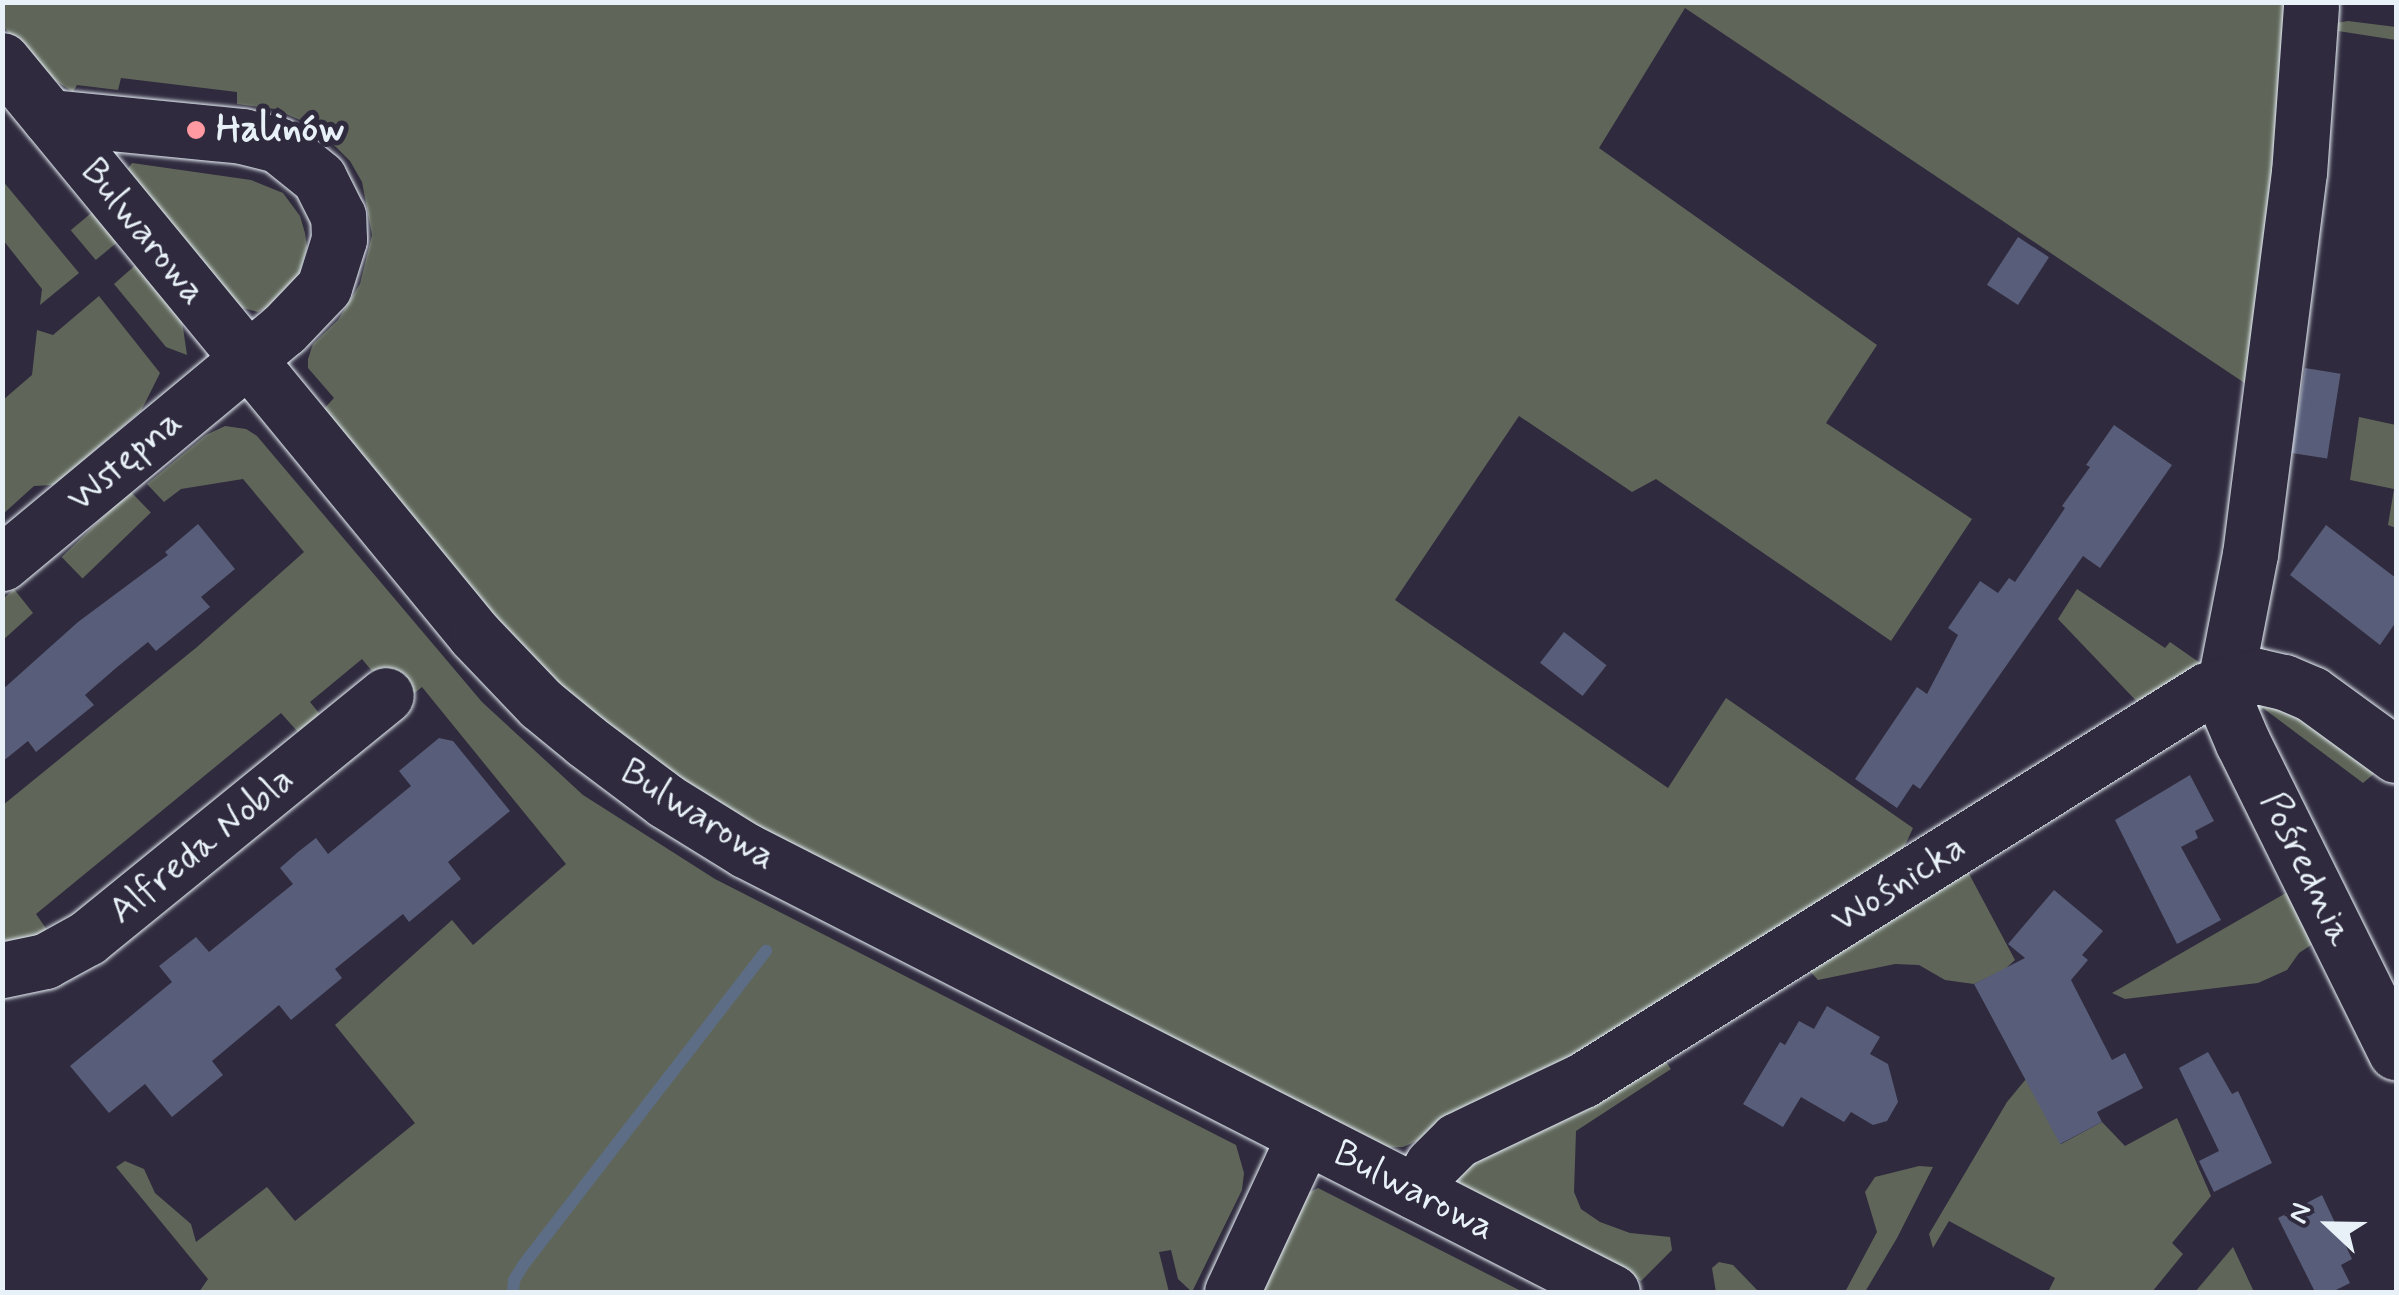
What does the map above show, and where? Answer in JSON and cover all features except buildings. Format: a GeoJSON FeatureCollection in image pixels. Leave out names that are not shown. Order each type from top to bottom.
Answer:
{"type":"FeatureCollection","features":[{"type":"Feature","properties":{"kind":"street"},"geometry":{"type":"LineString","coordinates":[[2225,683],[2250,554],[2299,172],[2310,6]]}},
{"type":"Feature","properties":{"kind":"street","name":"Bulwarowa"},"geometry":{"type":"LineString","coordinates":[[2,60],[475,635],[541,704],[666,801],[745,850],[1612,1292]]}},
{"type":"Feature","properties":{"kind":"street","name":"Wstępna"},"geometry":{"type":"LineString","coordinates":[[2,563],[306,309],[324,287],[334,262],[338,216],[319,178],[291,153],[258,138],[49,117]]}},
{"type":"Feature","properties":{"kind":"street","name":"Wośnicka"},"geometry":{"type":"LineString","coordinates":[[1416,1192],[1432,1165],[1457,1140],[1583,1080],[2225,683],[2257,676],[2312,694],[2396,755]]}},
{"type":"Feature","properties":{"kind":"street","name":"Pośrednia"},"geometry":{"type":"LineString","coordinates":[[2225,683],[2238,732],[2396,1052]]}},
{"type":"Feature","properties":{"kind":"street","name":"Alfreda Nobla"},"geometry":{"type":"LineString","coordinates":[[2,970],[63,953],[114,919],[386,696]]}},
{"type":"Feature","properties":{"kind":"street"},"geometry":{"type":"LineString","coordinates":[[1232,1292],[1304,1135]]}},
{"type":"Feature","properties":{"kind":"green space"},"geometry":{"type":"Polygon","coordinates":[[[2,3],[2301,3],[2261,394],[1685,8],[1599,148],[1877,345],[1826,423],[1972,519],[1891,641],[1656,479],[1632,492],[1519,416],[1395,600],[1668,788],[1726,698],[1913,828],[1894,869],[1461,1122],[1403,1147],[1380,1148],[721,810],[609,735],[497,626],[322,411],[334,398],[308,368],[308,359],[313,344],[338,320],[360,284],[372,235],[362,182],[350,161],[316,127],[275,109],[237,104],[237,92],[121,78],[118,90],[77,85],[73,92],[38,69],[3,26],[2,3]]]}},
{"type":"Feature","properties":{"kind":"green space"},"geometry":{"type":"Polygon","coordinates":[[[2336,23],[2396,27],[2396,40],[2338,31],[2284,404],[2336,23]]]}},
{"type":"Feature","properties":{"kind":"green space"},"geometry":{"type":"Polygon","coordinates":[[[132,163],[251,180],[283,193],[300,216],[305,233],[307,247],[297,283],[274,305],[258,312],[233,305],[127,170],[132,163]]]}},
{"type":"Feature","properties":{"kind":"green space"},"geometry":{"type":"Polygon","coordinates":[[[2,180],[79,273],[40,305],[42,289],[3,240],[2,180]]]}},
{"type":"Feature","properties":{"kind":"green space"},"geometry":{"type":"Polygon","coordinates":[[[96,209],[121,239],[96,260],[71,230],[96,209]]]}},
{"type":"Feature","properties":{"kind":"green space"},"geometry":{"type":"Polygon","coordinates":[[[139,262],[182,321],[187,355],[166,347],[114,284],[139,262]]]}},
{"type":"Feature","properties":{"kind":"green space"},"geometry":{"type":"Polygon","coordinates":[[[99,296],[160,373],[141,411],[54,485],[34,486],[3,514],[3,400],[32,375],[37,330],[53,335],[99,296]]]}},
{"type":"Feature","properties":{"kind":"green space"},"geometry":{"type":"Polygon","coordinates":[[[2359,417],[2396,425],[2396,528],[2388,525],[2394,489],[2350,480],[2359,417]]]}},
{"type":"Feature","properties":{"kind":"green space"},"geometry":{"type":"Polygon","coordinates":[[[225,426],[246,429],[257,436],[482,702],[583,795],[715,879],[1236,1145],[1244,1173],[1242,1190],[1192,1292],[1178,1279],[1171,1250],[1159,1252],[1169,1292],[199,1292],[208,1279],[116,1167],[125,1161],[144,1169],[155,1193],[191,1224],[196,1242],[267,1187],[295,1221],[415,1123],[335,1025],[452,920],[473,945],[566,864],[422,687],[400,705],[362,659],[310,702],[327,723],[305,740],[281,713],[36,914],[54,940],[3,955],[3,805],[197,647],[304,552],[243,479],[181,489],[164,502],[147,484],[206,435],[225,426]]]}},
{"type":"Feature","properties":{"kind":"green space"},"geometry":{"type":"Polygon","coordinates":[[[130,491],[151,513],[83,579],[62,557],[130,491]]]}},
{"type":"Feature","properties":{"kind":"green space"},"geometry":{"type":"Polygon","coordinates":[[[14,589],[33,613],[3,640],[3,599],[14,589]]]}},
{"type":"Feature","properties":{"kind":"green space"},"geometry":{"type":"Polygon","coordinates":[[[2077,589],[2165,648],[2170,642],[2200,663],[2205,672],[2144,709],[2058,619],[2077,589]]]}},
{"type":"Feature","properties":{"kind":"green space"},"geometry":{"type":"Polygon","coordinates":[[[2262,688],[2382,767],[2363,783],[2263,708],[2253,717],[2247,690],[2262,688]]]}},
{"type":"Feature","properties":{"kind":"green space"},"geometry":{"type":"Polygon","coordinates":[[[1967,870],[2015,960],[2005,969],[1974,984],[1945,980],[1919,965],[1895,964],[1818,980],[1808,969],[1967,870]]]}},
{"type":"Feature","properties":{"kind":"green space"},"geometry":{"type":"Polygon","coordinates":[[[2293,889],[2317,941],[2299,953],[2287,970],[2258,983],[2125,999],[2112,993],[2293,889]]]}},
{"type":"Feature","properties":{"kind":"green space"},"geometry":{"type":"Polygon","coordinates":[[[1659,1052],[1671,1069],[1576,1131],[1574,1192],[1581,1209],[1600,1222],[1630,1233],[1670,1237],[1672,1250],[1641,1281],[1460,1187],[1458,1176],[1466,1155],[1659,1052]]]}},
{"type":"Feature","properties":{"kind":"green space"},"geometry":{"type":"Polygon","coordinates":[[[2026,1079],[2061,1144],[2102,1122],[2125,1146],[2177,1118],[2211,1196],[2172,1243],[2183,1254],[2152,1292],[2048,1292],[2055,1278],[1949,1221],[1933,1248],[1929,1234],[2007,1102],[2026,1079]]]}},
{"type":"Feature","properties":{"kind":"green space"},"geometry":{"type":"Polygon","coordinates":[[[1919,1166],[1933,1167],[1897,1238],[1865,1292],[1845,1292],[1877,1232],[1865,1192],[1875,1177],[1919,1166]]]}},
{"type":"Feature","properties":{"kind":"green space"},"geometry":{"type":"Polygon","coordinates":[[[1318,1188],[1523,1292],[1249,1292],[1308,1193],[1318,1188]]]}},
{"type":"Feature","properties":{"kind":"green space"},"geometry":{"type":"Polygon","coordinates":[[[2233,1247],[2254,1292],[2195,1292],[2233,1247]]]}},
{"type":"Feature","properties":{"kind":"green space"},"geometry":{"type":"Polygon","coordinates":[[[1719,1262],[1733,1265],[1759,1292],[1716,1292],[1712,1268],[1719,1262]]]}},
{"type":"Feature","properties":{"kind":"waterway"},"geometry":{"type":"LineString","coordinates":[[513,1292],[514,1280],[524,1264],[766,951]]}},
{"type":"Feature","properties":{"kind":"place","name":"Halinów"},"geometry":{"type":"Point","coordinates":[196,130]}}]}
